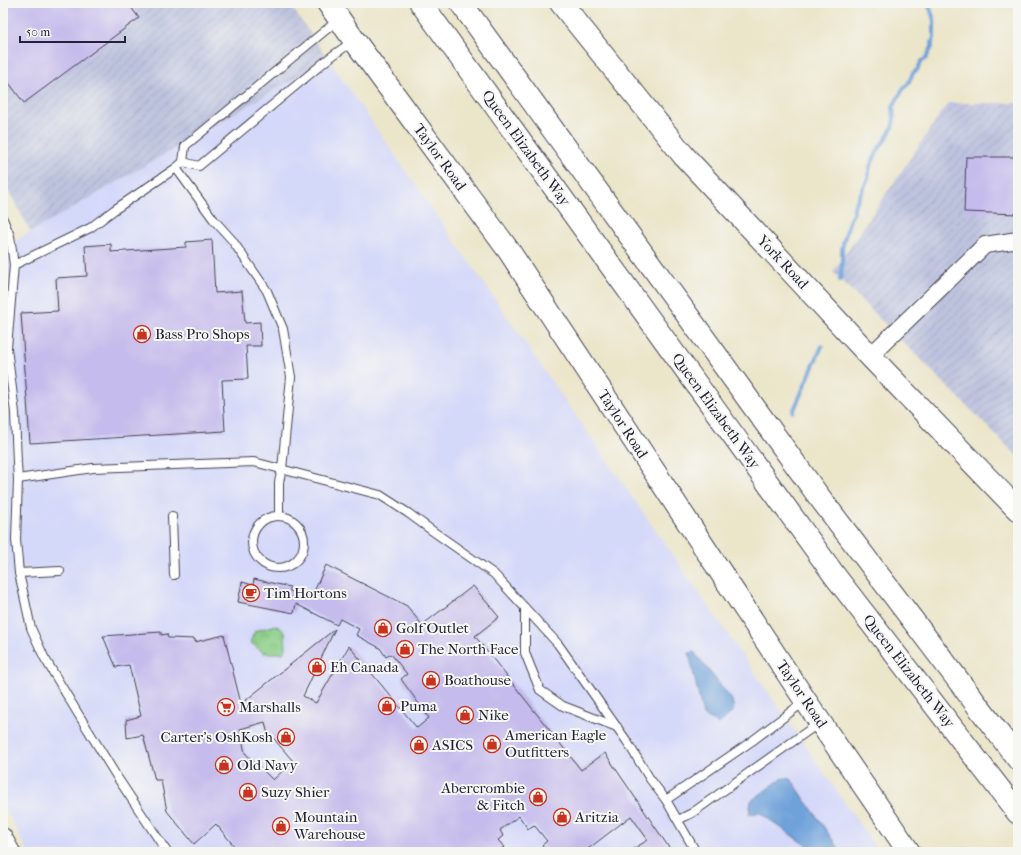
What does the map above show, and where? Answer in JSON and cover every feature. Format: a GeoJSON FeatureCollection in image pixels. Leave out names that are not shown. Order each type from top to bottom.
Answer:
{"type":"FeatureCollection","features":[{"type":"Feature","properties":{"kind":"main road","name":"Queen Elizabeth Way"},"geometry":{"type":"LineString","coordinates":[[421,3],[835,576],[1018,813]]}},
{"type":"Feature","properties":{"kind":"main road"},"geometry":{"type":"LineString","coordinates":[[461,3],[817,494],[1018,758]]}},
{"type":"Feature","properties":{"kind":"main road","name":"York Road"},"geometry":{"type":"LineString","coordinates":[[561,3],[684,156],[870,356],[1016,506]]}},
{"type":"Feature","properties":{"kind":"main road","name":"Taylor Road"},"geometry":{"type":"LineString","coordinates":[[334,11],[509,251],[805,700],[909,852]]}},
{"type":"Feature","properties":{"kind":"main road"},"geometry":{"type":"LineString","coordinates":[[957,734],[1018,823]]}},
{"type":"Feature","properties":{"kind":"street"},"geometry":{"type":"LineString","coordinates":[[870,356],[985,245],[1018,240]]}},
{"type":"Feature","properties":{"kind":"street"},"geometry":{"type":"LineString","coordinates":[[3,836],[12,852]]}},
{"type":"Feature","properties":{"kind":"lane"},"geometry":{"type":"LineString","coordinates":[[14,265],[90,228],[176,168],[183,162],[185,146],[334,11]]}},
{"type":"Feature","properties":{"kind":"lane"},"geometry":{"type":"LineString","coordinates":[[183,162],[199,166],[328,59],[354,40]]}},
{"type":"Feature","properties":{"kind":"lane"},"geometry":{"type":"LineString","coordinates":[[176,168],[214,220],[232,240],[267,291],[283,329],[291,378],[282,469],[279,482],[279,515]]}},
{"type":"Feature","properties":{"kind":"lane"},"geometry":{"type":"LineString","coordinates":[[3,219],[10,236],[14,265],[5,337],[15,413],[18,479],[16,540],[19,573],[30,628],[44,657],[117,777],[167,852]]}},
{"type":"Feature","properties":{"kind":"lane"},"geometry":{"type":"LineString","coordinates":[[18,479],[93,468],[254,462],[380,495],[494,574],[558,644],[617,727],[650,779],[666,800],[696,852]]}},
{"type":"Feature","properties":{"kind":"lane"},"geometry":{"type":"LineString","coordinates":[[279,515],[294,520],[300,526],[304,533],[305,541],[304,549],[295,562],[281,568],[272,567],[265,564],[255,553],[252,544],[256,527],[262,520],[270,516],[279,515]]}},
{"type":"Feature","properties":{"kind":"lane"},"geometry":{"type":"LineString","coordinates":[[172,516],[174,575]]}},
{"type":"Feature","properties":{"kind":"lane"},"geometry":{"type":"LineString","coordinates":[[19,573],[60,571]]}},
{"type":"Feature","properties":{"kind":"lane"},"geometry":{"type":"LineString","coordinates":[[526,608],[526,653],[540,690],[563,706],[617,727]]}},
{"type":"Feature","properties":{"kind":"lane"},"geometry":{"type":"LineString","coordinates":[[666,800],[752,741],[805,700]]}},
{"type":"Feature","properties":{"kind":"lane"},"geometry":{"type":"LineString","coordinates":[[678,820],[692,813],[820,722]]}},
{"type":"Feature","properties":{"kind":"shaded area"},"geometry":{"type":"Polygon","coordinates":[[[3,3],[289,3],[328,59],[31,232],[3,181],[3,3]]]}},
{"type":"Feature","properties":{"kind":"shaded area"},"geometry":{"type":"Polygon","coordinates":[[[328,59],[879,852],[28,852],[3,803],[3,248],[328,59]]]}},
{"type":"Feature","properties":{"kind":"shaded area"},"geometry":{"type":"Polygon","coordinates":[[[948,103],[1018,103],[1018,457],[833,272],[948,103]]]}},
{"type":"Feature","properties":{"kind":"green space"},"geometry":{"type":"Polygon","coordinates":[[[276,625],[285,632],[286,649],[283,653],[264,653],[250,642],[255,631],[276,625]]]}},
{"type":"Feature","properties":{"kind":"water"},"geometry":{"type":"Polygon","coordinates":[[[694,652],[732,700],[734,710],[719,724],[703,715],[689,653],[694,652]]]}},
{"type":"Feature","properties":{"kind":"water"},"geometry":{"type":"Polygon","coordinates":[[[781,779],[791,779],[839,849],[838,852],[815,852],[759,812],[749,815],[751,801],[781,779]]]}},
{"type":"Feature","properties":{"kind":"building"},"geometry":{"type":"Polygon","coordinates":[[[3,3],[128,3],[139,18],[24,103],[3,75],[3,3]]]}},
{"type":"Feature","properties":{"kind":"building"},"geometry":{"type":"Polygon","coordinates":[[[966,157],[1018,157],[1018,214],[964,212],[966,157]]]}},
{"type":"Feature","properties":{"kind":"building","name":"Bass Pro Shops"},"geometry":{"type":"Polygon","coordinates":[[[212,240],[215,293],[242,291],[245,323],[260,322],[261,346],[246,346],[248,379],[222,380],[225,431],[30,443],[21,313],[58,311],[56,278],[87,276],[85,246],[111,244],[111,252],[186,247],[186,242],[212,240]]]}},
{"type":"Feature","properties":{"kind":"building"},"geometry":{"type":"Polygon","coordinates":[[[326,565],[407,606],[422,625],[473,586],[499,617],[475,636],[581,770],[605,753],[672,852],[628,852],[648,840],[631,816],[584,852],[548,852],[542,845],[547,841],[534,825],[528,829],[519,816],[500,830],[503,836],[498,840],[504,847],[497,852],[239,852],[216,824],[194,844],[167,811],[161,780],[155,780],[143,735],[127,738],[126,720],[141,716],[129,665],[116,667],[103,636],[161,632],[161,635],[167,634],[168,638],[195,639],[195,642],[224,635],[241,704],[335,629],[303,696],[316,703],[349,646],[417,728],[429,718],[401,679],[407,674],[391,654],[386,657],[380,648],[356,635],[359,629],[340,619],[337,625],[296,604],[294,613],[238,602],[242,582],[253,585],[254,579],[290,587],[290,591],[312,596],[326,565]],[[265,722],[240,729],[245,753],[273,780],[293,761],[267,731],[265,722]]]}},
{"type":"Feature","properties":{"kind":"waterway"},"geometry":{"type":"LineString","coordinates":[[840,280],[842,248],[850,219],[854,212],[854,207],[868,179],[870,166],[892,128],[894,119],[893,107],[903,89],[908,84],[913,73],[926,58],[932,47],[934,38],[934,20],[930,8],[926,3]]}},
{"type":"Feature","properties":{"kind":"waterway"},"geometry":{"type":"LineString","coordinates":[[793,412],[822,346]]}},
{"type":"Feature","properties":{"kind":"place","name":"Bass Pro Shops"},"geometry":{"type":"Point","coordinates":[142,334]}},
{"type":"Feature","properties":{"kind":"place","name":"Tim Hortons"},"geometry":{"type":"Point","coordinates":[251,593]}},
{"type":"Feature","properties":{"kind":"place","name":"Golf Outlet"},"geometry":{"type":"Point","coordinates":[383,628]}},
{"type":"Feature","properties":{"kind":"place","name":"The North Face"},"geometry":{"type":"Point","coordinates":[405,649]}},
{"type":"Feature","properties":{"kind":"place","name":"Eh Canada"},"geometry":{"type":"Point","coordinates":[317,667]}},
{"type":"Feature","properties":{"kind":"place","name":"Boathouse"},"geometry":{"type":"Point","coordinates":[431,680]}},
{"type":"Feature","properties":{"kind":"place","name":"Puma"},"geometry":{"type":"Point","coordinates":[387,706]}},
{"type":"Feature","properties":{"kind":"place","name":"Marshalls"},"geometry":{"type":"Point","coordinates":[226,707]}},
{"type":"Feature","properties":{"kind":"place","name":"Nike"},"geometry":{"type":"Point","coordinates":[465,715]}},
{"type":"Feature","properties":{"kind":"place","name":"Carter's OshKosh"},"geometry":{"type":"Point","coordinates":[286,737]}},
{"type":"Feature","properties":{"kind":"place","name":"American Eagle Outfitters"},"geometry":{"type":"Point","coordinates":[492,744]}},
{"type":"Feature","properties":{"kind":"place","name":"ASICS"},"geometry":{"type":"Point","coordinates":[419,745]}},
{"type":"Feature","properties":{"kind":"place","name":"Old Navy"},"geometry":{"type":"Point","coordinates":[224,765]}},
{"type":"Feature","properties":{"kind":"place","name":"Suzy Shier"},"geometry":{"type":"Point","coordinates":[248,792]}},
{"type":"Feature","properties":{"kind":"place","name":"Abercrombie & Fitch"},"geometry":{"type":"Point","coordinates":[538,797]}},
{"type":"Feature","properties":{"kind":"place","name":"Aritzia"},"geometry":{"type":"Point","coordinates":[562,817]}},
{"type":"Feature","properties":{"kind":"place","name":"Mountain Warehouse"},"geometry":{"type":"Point","coordinates":[281,826]}}]}
